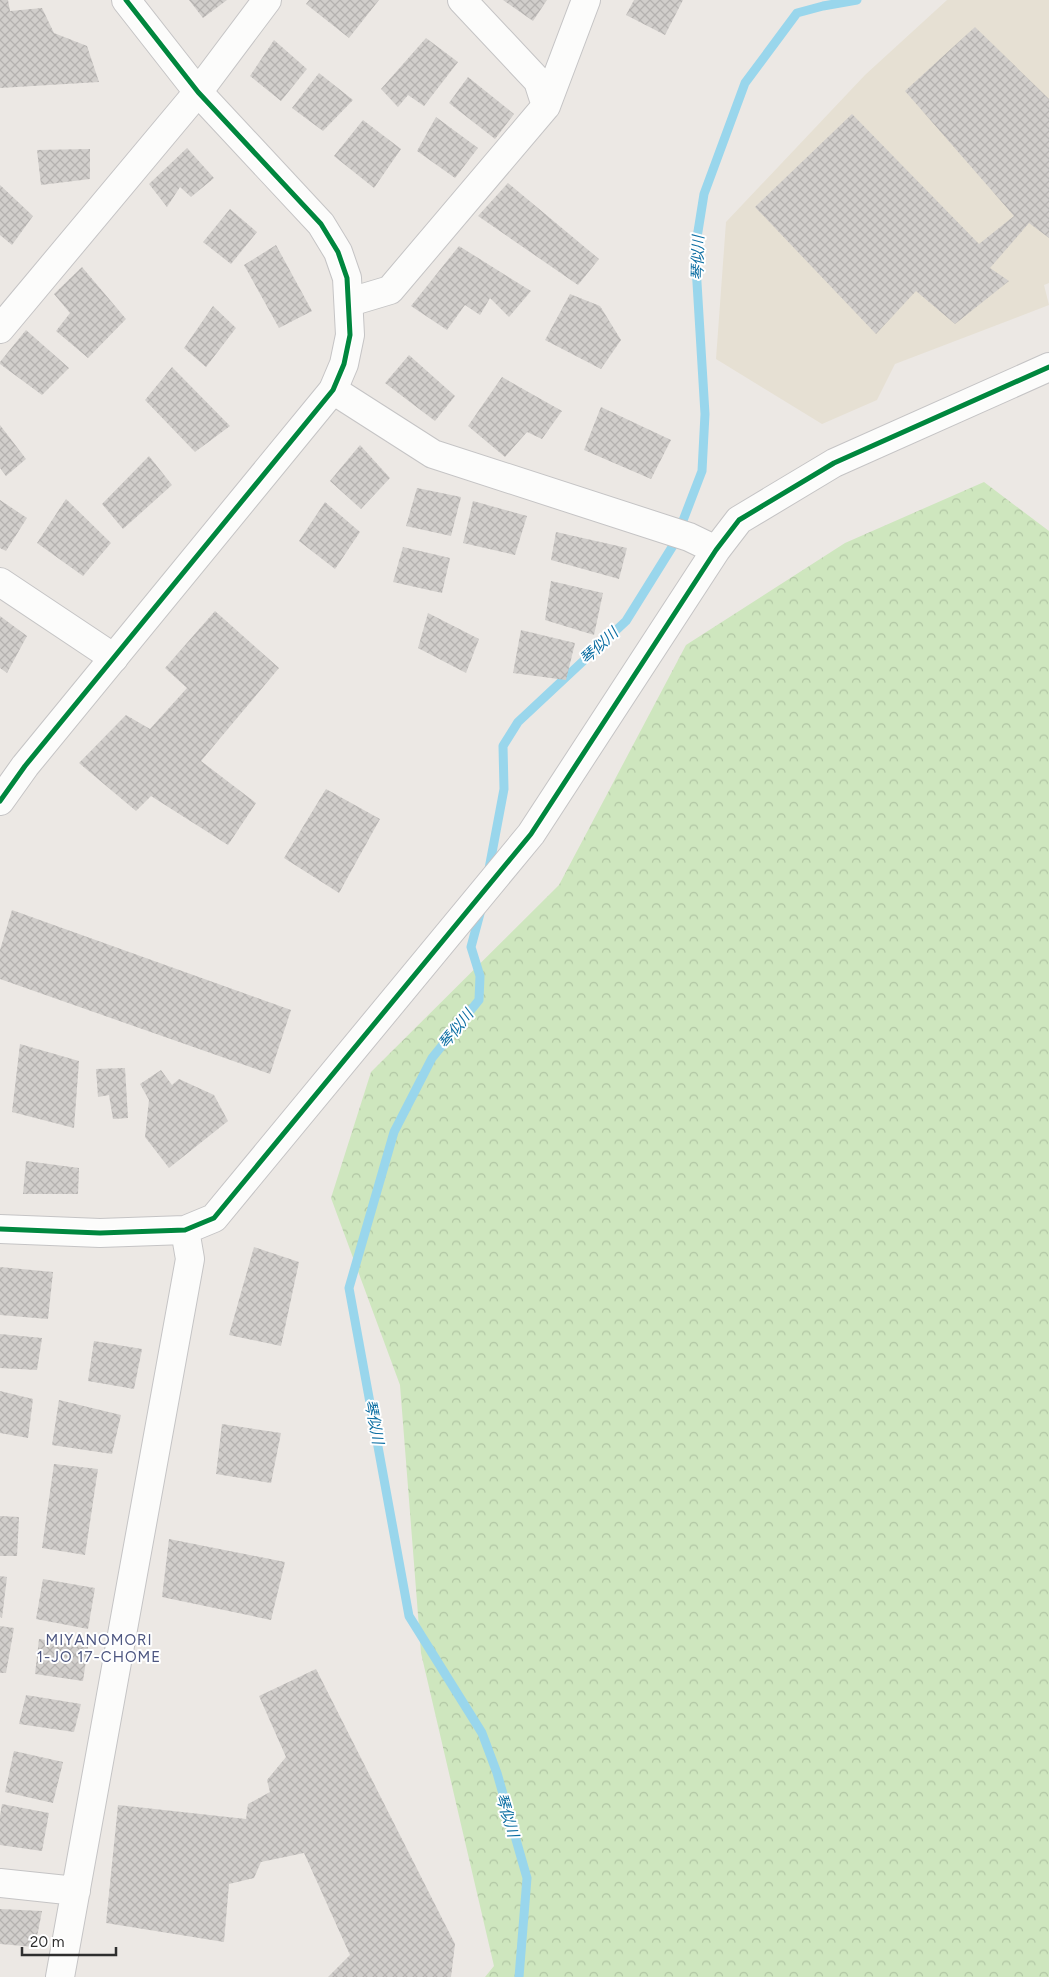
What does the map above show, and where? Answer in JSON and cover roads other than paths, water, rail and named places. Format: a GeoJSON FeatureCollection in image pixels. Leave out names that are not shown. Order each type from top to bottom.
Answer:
{"type":"FeatureCollection","features":[{"type":"Feature","properties":{"kind":"street"},"geometry":{"type":"LineString","coordinates":[[0,801],[25,766],[333,390],[344,364],[350,335],[348,278],[338,252],[321,224],[198,92],[126,0]]}},
{"type":"Feature","properties":{"kind":"street"},"geometry":{"type":"LineString","coordinates":[[0,329],[198,92],[267,0]]}},
{"type":"Feature","properties":{"kind":"street"},"geometry":{"type":"LineString","coordinates":[[462,0],[538,81],[546,106]]}},
{"type":"Feature","properties":{"kind":"street"},"geometry":{"type":"LineString","coordinates":[[350,302],[390,290],[546,106],[586,0]]}},
{"type":"Feature","properties":{"kind":"street"},"geometry":{"type":"LineString","coordinates":[[0,1229],[100,1233],[185,1230],[214,1218],[531,834],[716,550],[739,520],[834,463],[1049,367]]}},
{"type":"Feature","properties":{"kind":"street"},"geometry":{"type":"LineString","coordinates":[[333,390],[433,454],[690,537],[716,550]]}},
{"type":"Feature","properties":{"kind":"street"},"geometry":{"type":"LineString","coordinates":[[0,582],[114,658]]}},
{"type":"Feature","properties":{"kind":"street"},"geometry":{"type":"LineString","coordinates":[[60,1977],[190,1259],[185,1230]]}},
{"type":"Feature","properties":{"kind":"street"},"geometry":{"type":"LineString","coordinates":[[0,1882],[76,1891]]}},
{"type":"Feature","properties":{"kind":"waterway","name":"琴似川"},"geometry":{"type":"LineString","coordinates":[[488,874],[504,789],[503,746],[518,722],[626,621],[674,544],[702,471],[705,414],[695,250],[704,194],[745,83],[797,13],[857,0]]}},
{"type":"Feature","properties":{"kind":"waterway","name":"琴似川"},"geometry":{"type":"LineString","coordinates":[[482,906],[471,947],[480,976],[479,1000],[432,1058],[394,1132],[349,1288],[409,1616],[482,1733],[497,1773],[527,1878],[519,1977]]}},
{"type":"Feature","properties":{"kind":"district","name":"MIYANOMORI 1-JO 17-CHOME"},"geometry":{"type":"Point","coordinates":[99,1648]}}]}
